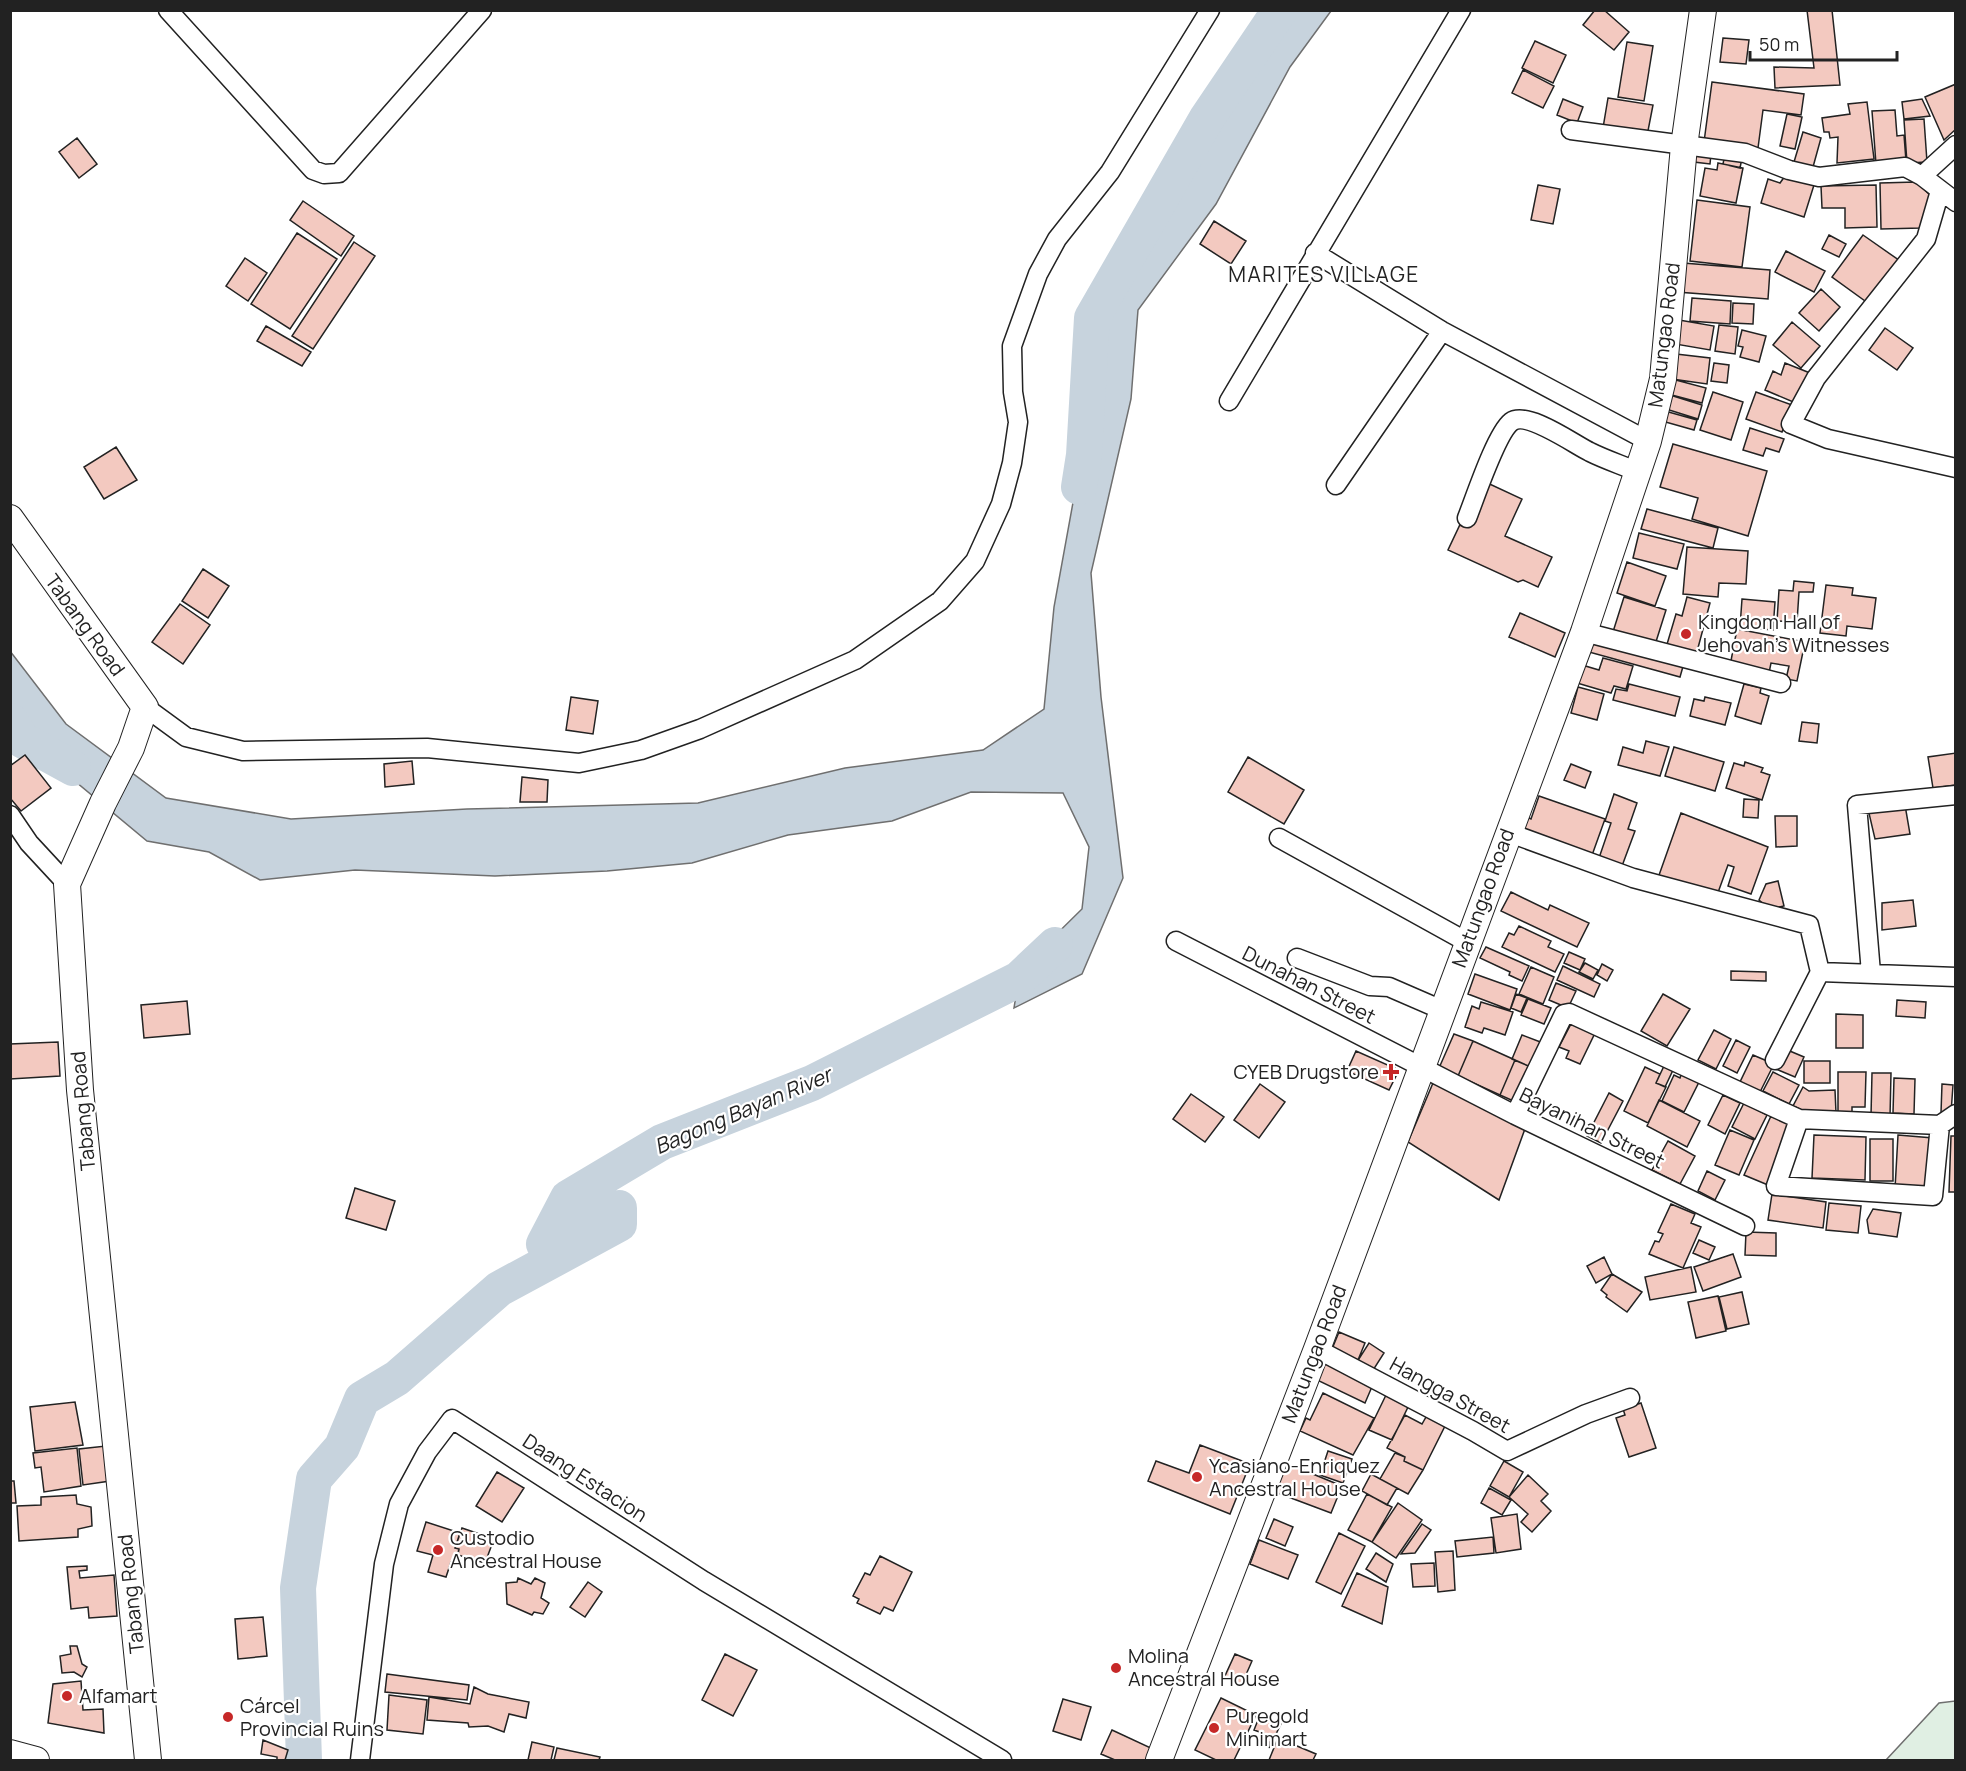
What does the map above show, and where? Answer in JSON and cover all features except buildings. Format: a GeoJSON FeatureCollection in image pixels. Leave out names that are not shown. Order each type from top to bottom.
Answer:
{"type":"FeatureCollection","features":[{"type":"Feature","properties":{"kind":"main road","name":"Matungao Road"},"geometry":{"type":"LineString","coordinates":[[1159,1761],[1317,1349],[1584,632],[1648,441],[1663,379],[1684,146],[1703,10]]}},
{"type":"Feature","properties":{"kind":"main road","name":"Tabang Road"},"geometry":{"type":"LineString","coordinates":[[10,518],[145,707],[131,748],[103,802],[67,884],[80,1090],[148,1761]]}},
{"type":"Feature","properties":{"kind":"main road"},"geometry":{"type":"LineString","coordinates":[[10,1753],[36,1761]]}},
{"type":"Feature","properties":{"kind":"street"},"geometry":{"type":"LineString","coordinates":[[168,10],[313,170],[324,174],[339,173],[482,10]]}},
{"type":"Feature","properties":{"kind":"street"},"geometry":{"type":"LineString","coordinates":[[145,707],[186,737],[243,751],[427,748],[579,763],[641,750],[700,729],[855,660],[940,601],[975,561],[1001,504],[1012,464],[1018,422],[1013,392],[1012,346],[1038,274],[1057,239],[1110,172],[1210,10]]}},
{"type":"Feature","properties":{"kind":"street"},"geometry":{"type":"LineString","coordinates":[[1229,402],[1315,253],[1461,10]]}},
{"type":"Feature","properties":{"kind":"street"},"geometry":{"type":"LineString","coordinates":[[1571,130],[1745,153],[1789,170],[1819,177],[1905,167],[1922,176],[1956,202]]}},
{"type":"Feature","properties":{"kind":"street"},"geometry":{"type":"LineString","coordinates":[[1922,176],[1956,145]]}},
{"type":"Feature","properties":{"kind":"street"},"geometry":{"type":"LineString","coordinates":[[1940,191],[1926,239],[1816,378],[1791,424],[1828,439],[1956,468]]}},
{"type":"Feature","properties":{"kind":"street"},"geometry":{"type":"LineString","coordinates":[[1315,253],[1442,331],[1648,441]]}},
{"type":"Feature","properties":{"kind":"street"},"geometry":{"type":"LineString","coordinates":[[1336,485],[1442,331]]}},
{"type":"Feature","properties":{"kind":"street"},"geometry":{"type":"LineString","coordinates":[[1467,518],[1500,438],[1512,422],[1521,419],[1537,423],[1590,452],[1638,472]]}},
{"type":"Feature","properties":{"kind":"street"},"geometry":{"type":"LineString","coordinates":[[1584,632],[1781,683]]}},
{"type":"Feature","properties":{"kind":"street"},"geometry":{"type":"LineString","coordinates":[[1870,973],[1857,805],[1956,795]]}},
{"type":"Feature","properties":{"kind":"street"},"geometry":{"type":"LineString","coordinates":[[10,815],[29,843],[67,884]]}},
{"type":"Feature","properties":{"kind":"street"},"geometry":{"type":"LineString","coordinates":[[1508,832],[1633,878],[1809,925],[1820,972],[1775,1060]]}},
{"type":"Feature","properties":{"kind":"street"},"geometry":{"type":"LineString","coordinates":[[1279,838],[1467,942]]}},
{"type":"Feature","properties":{"kind":"street","name":"Dunahan Street"},"geometry":{"type":"LineString","coordinates":[[1176,941],[1421,1068]]}},
{"type":"Feature","properties":{"kind":"street"},"geometry":{"type":"LineString","coordinates":[[1297,958],[1370,986],[1389,987],[1442,1010]]}},
{"type":"Feature","properties":{"kind":"street"},"geometry":{"type":"LineString","coordinates":[[1820,972],[1956,977]]}},
{"type":"Feature","properties":{"kind":"street"},"geometry":{"type":"LineString","coordinates":[[1515,1115],[1564,1014],[1569,1012],[1799,1119],[1940,1125],[1956,1114]]}},
{"type":"Feature","properties":{"kind":"street","name":"Bayanihan Street"},"geometry":{"type":"LineString","coordinates":[[1421,1068],[1745,1226]]}},
{"type":"Feature","properties":{"kind":"street"},"geometry":{"type":"LineString","coordinates":[[1799,1119],[1776,1186],[1933,1196],[1940,1125]]}},
{"type":"Feature","properties":{"kind":"street","name":"Hangga Street"},"geometry":{"type":"LineString","coordinates":[[1317,1349],[1473,1431],[1507,1452],[1586,1414],[1630,1398]]}},
{"type":"Feature","properties":{"kind":"street","name":"Daang Estacion"},"geometry":{"type":"LineString","coordinates":[[360,1761],[384,1564],[399,1504],[427,1452],[452,1419],[704,1581],[1002,1761]]}},
{"type":"Feature","properties":{"kind":"green space"},"geometry":{"type":"Polygon","coordinates":[[[1955,1701],[1955,1760],[1886,1760],[1939,1703],[1955,1701]]]}},
{"type":"Feature","properties":{"kind":"shaded area"},"geometry":{"type":"Polygon","coordinates":[[[1292,11],[1331,11],[1290,67],[1216,204],[1138,310],[1131,399],[1091,573],[1101,697],[1123,878],[1082,974],[1014,1008],[1020,970],[1082,909],[1089,847],[1063,793],[971,792],[892,821],[788,835],[692,863],[607,871],[495,876],[355,870],[260,880],[209,852],[147,841],[11,728],[10,651],[66,724],[166,798],[291,819],[467,809],[698,803],[845,768],[983,750],[1044,709],[1054,607],[1088,420],[1105,283],[1159,220],[1203,117],[1292,11]]]}},
{"type":"Feature","properties":{"kind":"waterway"},"geometry":{"type":"LineString","coordinates":[[1079,487],[1084,455],[1092,318],[1207,118],[1280,10]]}},
{"type":"Feature","properties":{"kind":"waterway"},"geometry":{"type":"LineString","coordinates":[[10,721],[22,740],[73,768]]}},
{"type":"Feature","properties":{"kind":"waterway","name":"Bagong Bayan River"},"geometry":{"type":"LineString","coordinates":[[304,1760],[298,1588],[314,1479],[342,1447],[362,1399],[397,1378],[499,1289],[619,1224],[619,1208],[544,1244],[568,1198],[662,1142],[812,1083],[1019,979],[1055,945]]}},
{"type":"Feature","properties":{"kind":"place","name":"Kingdom Hall of Jehovah's Witnesses"},"geometry":{"type":"Point","coordinates":[1686,634]}},
{"type":"Feature","properties":{"kind":"place","name":"CYEB Drugstore"},"geometry":{"type":"Point","coordinates":[1391,1072]}},
{"type":"Feature","properties":{"kind":"place","name":"Ycasiano-Enriquez Ancestral House"},"geometry":{"type":"Point","coordinates":[1197,1477]}},
{"type":"Feature","properties":{"kind":"place","name":"Custodio Ancestral House"},"geometry":{"type":"Point","coordinates":[438,1550]}},
{"type":"Feature","properties":{"kind":"place","name":"Molina Ancestral House"},"geometry":{"type":"Point","coordinates":[1116,1668]}},
{"type":"Feature","properties":{"kind":"place","name":"Alfamart"},"geometry":{"type":"Point","coordinates":[67,1696]}},
{"type":"Feature","properties":{"kind":"place","name":"Cárcel Provincial Ruins"},"geometry":{"type":"Point","coordinates":[228,1717]}},
{"type":"Feature","properties":{"kind":"place","name":"Puregold Minimart"},"geometry":{"type":"Point","coordinates":[1214,1728]}},
{"type":"Feature","properties":{"kind":"district","name":"MARITES VILLAGE"},"geometry":{"type":"Point","coordinates":[1324,275]}}]}
